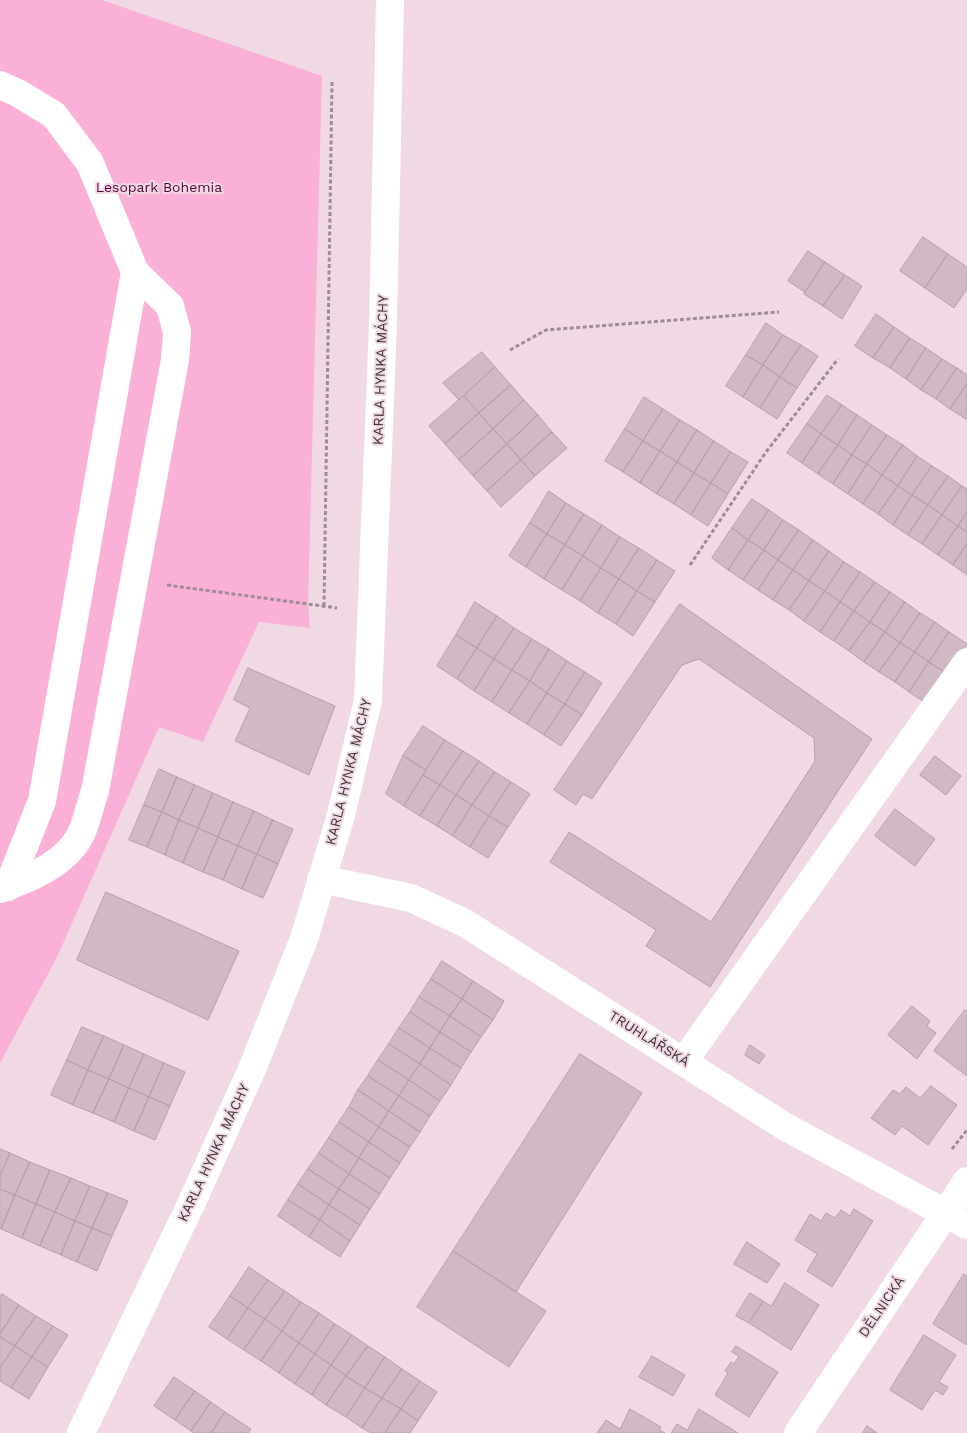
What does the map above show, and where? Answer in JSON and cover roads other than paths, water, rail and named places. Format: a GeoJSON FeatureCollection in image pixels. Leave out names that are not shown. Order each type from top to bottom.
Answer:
{"type":"FeatureCollection","features":[{"type":"Feature","properties":{"kind":"street","name":"KARLA HYNKA MÁCHY"},"geometry":{"type":"LineString","coordinates":[[82,1433],[192,1202],[252,1069],[304,939],[341,815],[368,700],[383,324],[390,0]]}},
{"type":"Feature","properties":{"kind":"street"},"geometry":{"type":"LineString","coordinates":[[0,85],[18,93],[54,115],[90,163],[135,272],[170,306],[177,332],[173,370],[95,791],[80,836],[67,852],[53,865],[4,888]]}},
{"type":"Feature","properties":{"kind":"street"},"geometry":{"type":"LineString","coordinates":[[4,888],[42,801],[135,272]]}},
{"type":"Feature","properties":{"kind":"street"},"geometry":{"type":"LineString","coordinates":[[684,1061],[967,662]]}},
{"type":"Feature","properties":{"kind":"street","name":"TRUHLÁŘSKÁ"},"geometry":{"type":"LineString","coordinates":[[321,880],[411,898],[466,923],[784,1126],[956,1219]]}},
{"type":"Feature","properties":{"kind":"street","name":"DĚLNICKÁ"},"geometry":{"type":"LineString","coordinates":[[798,1433],[956,1219],[967,1181]]}},
{"type":"Feature","properties":{"kind":"park label","name":"Lesopark Bohemia"},"geometry":{"type":"Point","coordinates":[159,188]}}]}
